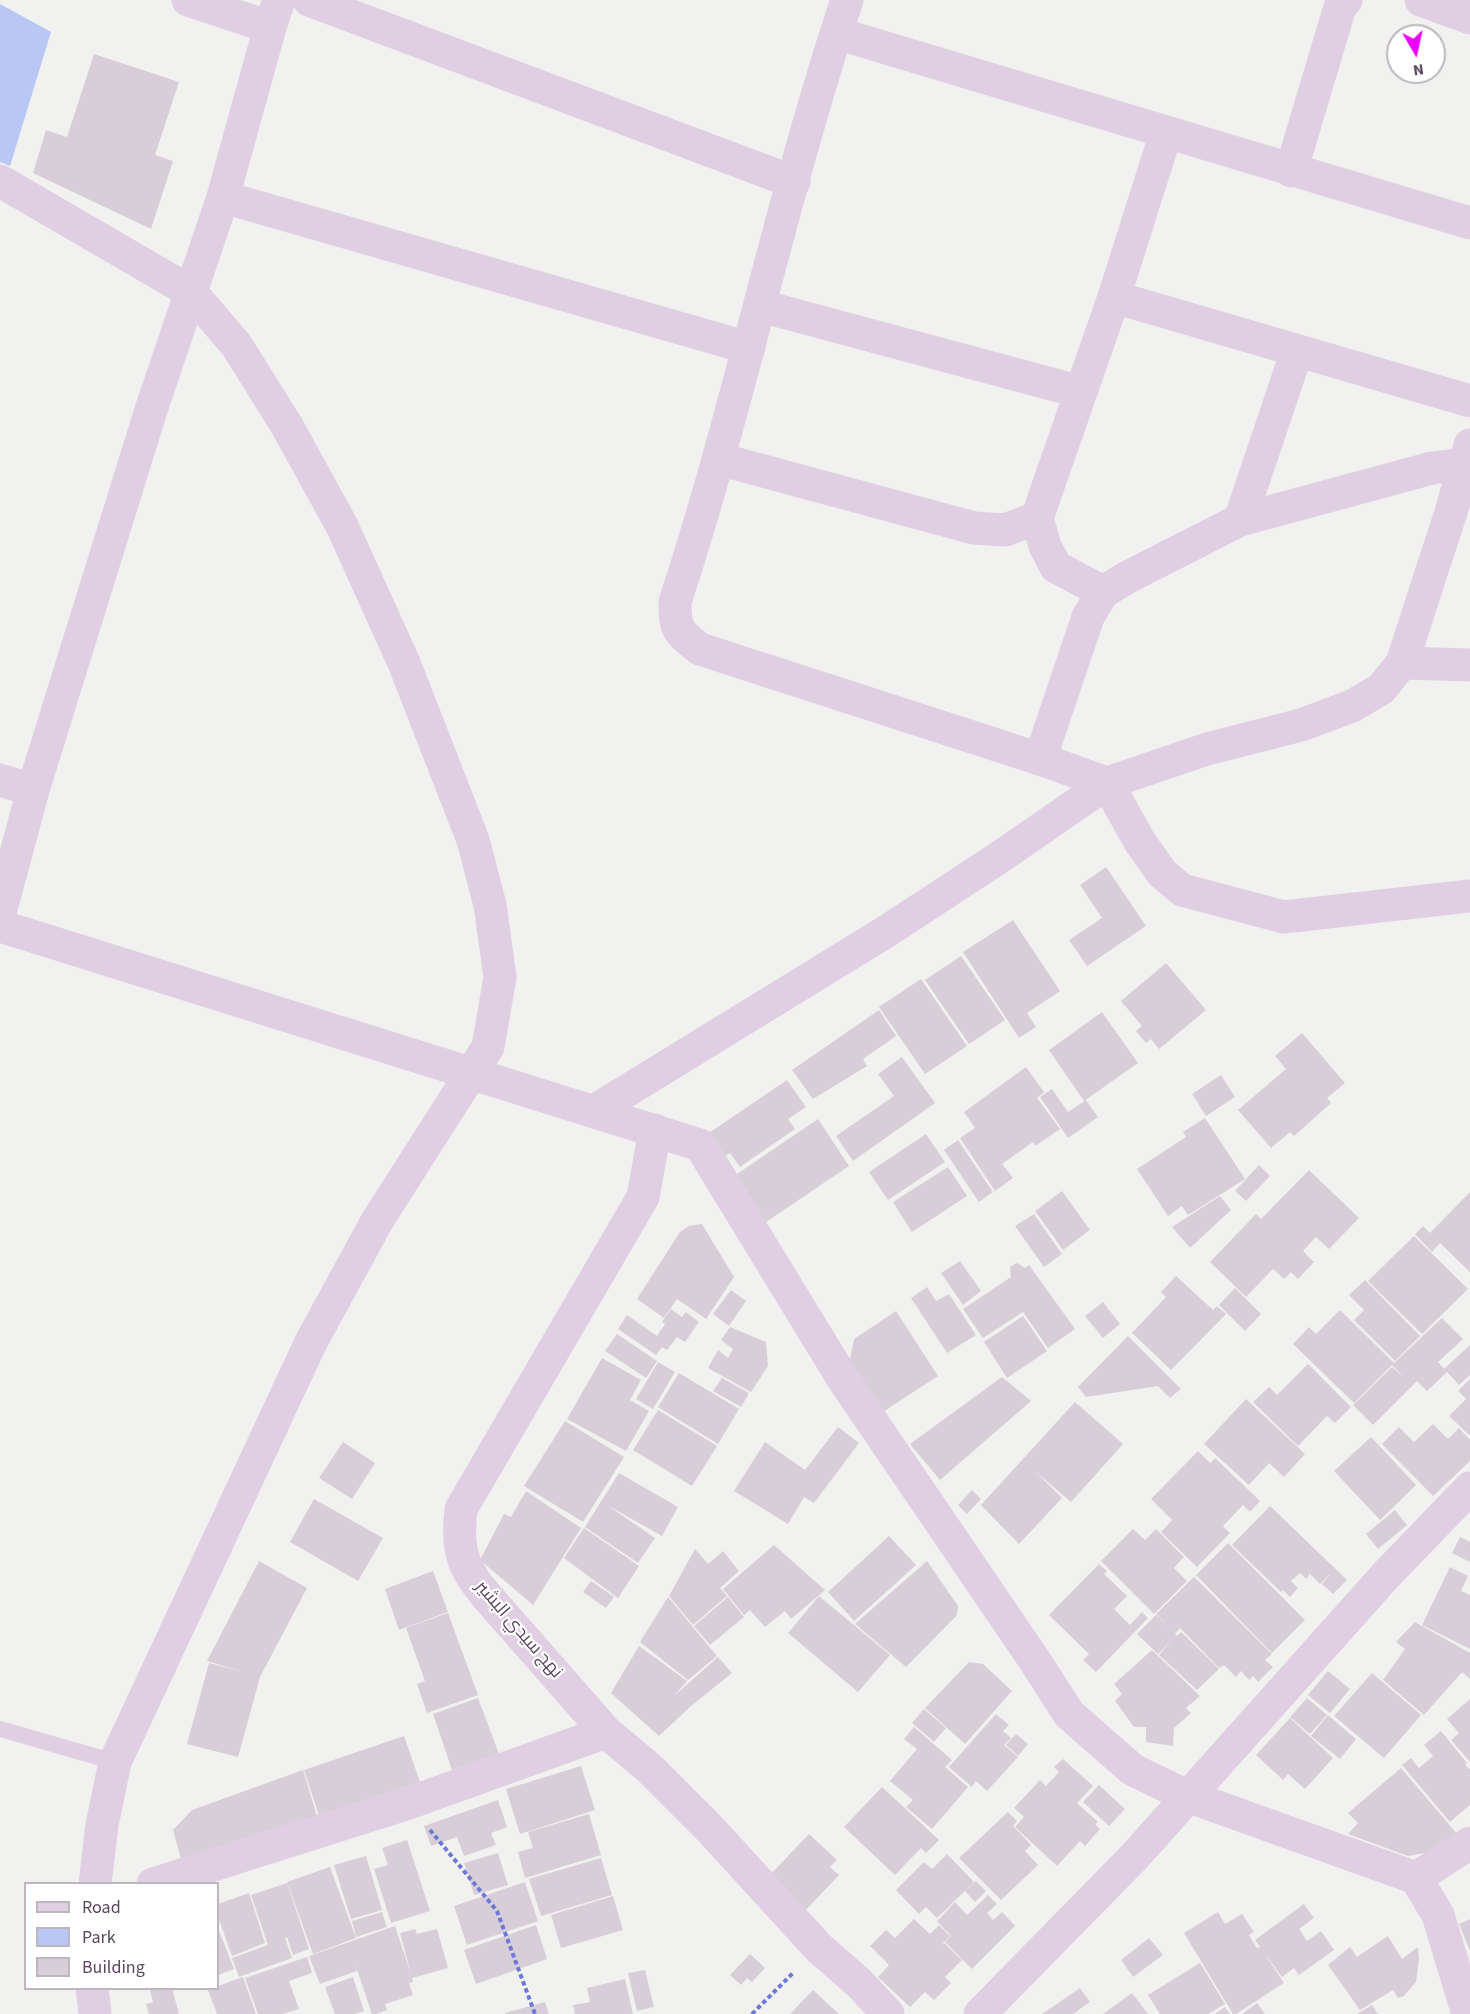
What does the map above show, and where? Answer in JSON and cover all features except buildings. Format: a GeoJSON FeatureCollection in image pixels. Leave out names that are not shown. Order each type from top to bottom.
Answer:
{"type":"FeatureCollection","features":[{"type":"Feature","properties":{"kind":"street"},"geometry":{"type":"LineString","coordinates":[[0,913],[33,790],[151,410],[224,196],[275,13],[188,0]]}},
{"type":"Feature","properties":{"kind":"street"},"geometry":{"type":"LineString","coordinates":[[309,0],[794,182]]}},
{"type":"Feature","properties":{"kind":"street"},"geometry":{"type":"LineString","coordinates":[[847,0],[794,182],[719,459],[675,602],[675,622],[682,635],[700,649],[1040,759],[1107,783],[1140,842],[1162,873],[1182,890],[1284,917],[1470,896]]}},
{"type":"Feature","properties":{"kind":"street"},"geometry":{"type":"LineString","coordinates":[[1291,171],[1340,7],[1346,0]]}},
{"type":"Feature","properties":{"kind":"street"},"geometry":{"type":"LineString","coordinates":[[1421,0],[1470,18]]}},
{"type":"Feature","properties":{"kind":"street"},"geometry":{"type":"LineString","coordinates":[[836,33],[1470,224]]}},
{"type":"Feature","properties":{"kind":"street"},"geometry":{"type":"LineString","coordinates":[[1103,591],[1056,567],[1045,546],[1037,518],[1114,297],[1166,133]]}},
{"type":"Feature","properties":{"kind":"street"},"geometry":{"type":"LineString","coordinates":[[0,181],[191,292],[237,346],[287,426],[342,526],[404,663],[473,840],[490,905],[500,976],[488,1047],[377,1221],[311,1341],[115,1762],[102,1825],[95,1882]]}},
{"type":"Feature","properties":{"kind":"street"},"geometry":{"type":"LineString","coordinates":[[224,196],[749,348]]}},
{"type":"Feature","properties":{"kind":"street"},"geometry":{"type":"LineString","coordinates":[[1114,297],[1470,401]]}},
{"type":"Feature","properties":{"kind":"street"},"geometry":{"type":"LineString","coordinates":[[761,306],[1081,392]]}},
{"type":"Feature","properties":{"kind":"street"},"geometry":{"type":"LineString","coordinates":[[1240,520],[1297,351]]}},
{"type":"Feature","properties":{"kind":"street"},"geometry":{"type":"LineString","coordinates":[[594,1111],[887,931],[1107,783],[1207,750],[1301,725],[1352,706],[1382,689],[1402,663],[1467,455]]}},
{"type":"Feature","properties":{"kind":"street"},"geometry":{"type":"LineString","coordinates":[[1040,759],[1088,617],[1103,591],[1240,520],[1432,468],[1467,455]]}},
{"type":"Feature","properties":{"kind":"street"},"geometry":{"type":"LineString","coordinates":[[719,459],[974,528],[1005,530],[1037,518]]}},
{"type":"Feature","properties":{"kind":"street"},"geometry":{"type":"LineString","coordinates":[[1402,663],[1470,665]]}},
{"type":"Feature","properties":{"kind":"street"},"geometry":{"type":"LineString","coordinates":[[0,780],[33,790]]}},
{"type":"Feature","properties":{"kind":"street"},"geometry":{"type":"LineString","coordinates":[[0,926],[700,1145],[843,1378],[1069,1714],[1133,1770],[1187,1796],[1416,1878],[1438,1915],[1468,2014]]}},
{"type":"Feature","properties":{"kind":"street","name":"نهج سيدي البشير"},"geometry":{"type":"LineString","coordinates":[[655,1130],[643,1197],[461,1509],[458,1533],[463,1558],[469,1575],[606,1732],[649,1768],[711,1829],[819,1948],[859,1983],[888,2014]]}},
{"type":"Feature","properties":{"kind":"street"},"geometry":{"type":"LineString","coordinates":[[980,2014],[1135,1856],[1386,1575],[1470,1488]]}},
{"type":"Feature","properties":{"kind":"street"},"geometry":{"type":"LineString","coordinates":[[159,1882],[408,1803],[606,1732]]}},
{"type":"Feature","properties":{"kind":"street"},"geometry":{"type":"LineString","coordinates":[[1416,1878],[1470,1843]]}},
{"type":"Feature","properties":{"kind":"street"},"geometry":{"type":"LineString","coordinates":[[92,1990],[95,2014]]}},
{"type":"Feature","properties":{"kind":"lane"},"geometry":{"type":"LineString","coordinates":[[0,1729],[115,1762]]}},
{"type":"Feature","properties":{"kind":"path"},"geometry":{"type":"LineString","coordinates":[[408,1803],[497,1911],[535,2014]]}},
{"type":"Feature","properties":{"kind":"path"},"geometry":{"type":"LineString","coordinates":[[752,2014],[819,1948]]}},
{"type":"Feature","properties":{"kind":"green space"},"geometry":{"type":"Polygon","coordinates":[[[0,4],[51,32],[10,166],[0,162],[0,4]]]}}]}
